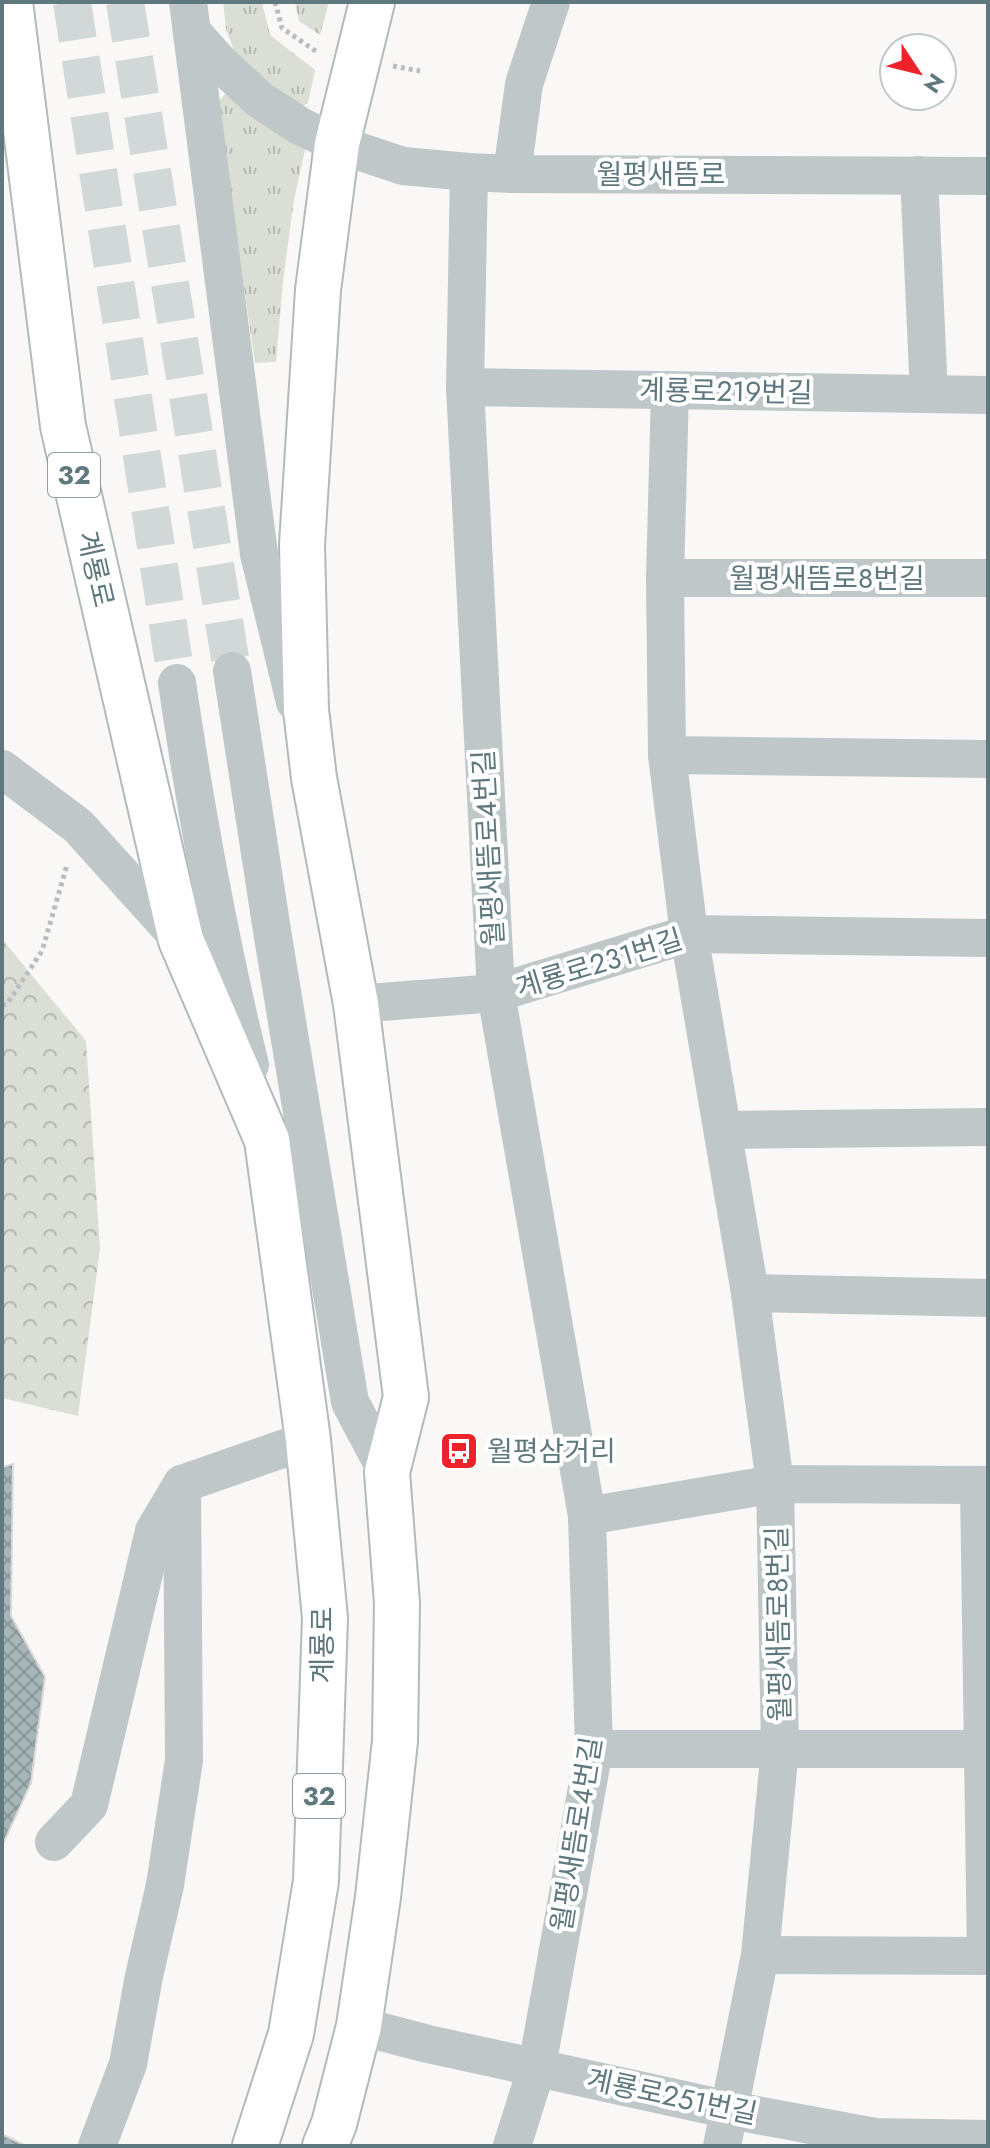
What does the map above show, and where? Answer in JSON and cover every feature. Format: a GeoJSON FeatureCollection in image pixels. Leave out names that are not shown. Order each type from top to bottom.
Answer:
{"type":"FeatureCollection","features":[{"type":"Feature","properties":{"kind":"main road","name":"계룡로"},"geometry":{"type":"LineString","coordinates":[[10,2],[63,426],[181,940]]}},
{"type":"Feature","properties":{"kind":"main road"},"geometry":{"type":"LineString","coordinates":[[372,2],[337,144],[318,290],[302,545],[306,710],[314,778],[356,1004],[406,1397],[387,1472]]}},
{"type":"Feature","properties":{"kind":"main road","name":"32"},"geometry":{"type":"LineString","coordinates":[[181,940],[267,1140]]}},
{"type":"Feature","properties":{"kind":"main road","name":"계룡로"},"geometry":{"type":"LineString","coordinates":[[255,2146],[291,2034],[316,1881],[325,1618],[308,1440],[267,1140]]}},
{"type":"Feature","properties":{"kind":"main road","name":"32"},"geometry":{"type":"LineString","coordinates":[[325,2146],[334,2124],[359,2026],[378,1897],[395,1741],[397,1603],[387,1472]]}},
{"type":"Feature","properties":{"kind":"street"},"geometry":{"type":"LineString","coordinates":[[512,174],[524,84],[551,2]]}},
{"type":"Feature","properties":{"kind":"street"},"geometry":{"type":"LineString","coordinates":[[190,17],[259,554],[314,778]]}},
{"type":"Feature","properties":{"kind":"street","name":"월평새뜸로"},"geometry":{"type":"LineString","coordinates":[[190,17],[220,63],[260,100],[300,126],[337,144],[403,166],[512,174],[988,176]]}},
{"type":"Feature","properties":{"kind":"street","name":"월평새뜸로4번길"},"geometry":{"type":"LineString","coordinates":[[469,172],[465,387],[496,993],[587,1516],[594,1749],[537,2067],[512,2146]]}},
{"type":"Feature","properties":{"kind":"street"},"geometry":{"type":"LineString","coordinates":[[919,175],[929,394]]}},
{"type":"Feature","properties":{"kind":"street","name":"계룡로219번길"},"geometry":{"type":"LineString","coordinates":[[465,387],[988,395]]}},
{"type":"Feature","properties":{"kind":"street","name":"월평새뜸로8번길"},"geometry":{"type":"LineString","coordinates":[[670,390],[665,578],[667,755],[689,934],[750,1293],[775,1484],[780,1749],[760,1955],[722,2146]]}},
{"type":"Feature","properties":{"kind":"street","name":"월평새뜸로8번길"},"geometry":{"type":"LineString","coordinates":[[665,578],[988,578]]}},
{"type":"Feature","properties":{"kind":"street"},"geometry":{"type":"LineString","coordinates":[[232,671],[275,953],[350,1402],[387,1472]]}},
{"type":"Feature","properties":{"kind":"street"},"geometry":{"type":"LineString","coordinates":[[177,683],[196,810],[232,994],[267,1140]]}},
{"type":"Feature","properties":{"kind":"street"},"geometry":{"type":"LineString","coordinates":[[667,755],[988,759]]}},
{"type":"Feature","properties":{"kind":"street"},"geometry":{"type":"LineString","coordinates":[[2,769],[78,826],[181,940]]}},
{"type":"Feature","properties":{"kind":"street","name":"계룡로231번길"},"geometry":{"type":"LineString","coordinates":[[356,1004],[496,993],[689,934],[988,938]]}},
{"type":"Feature","properties":{"kind":"street"},"geometry":{"type":"LineString","coordinates":[[723,1130],[988,1127]]}},
{"type":"Feature","properties":{"kind":"street"},"geometry":{"type":"LineString","coordinates":[[750,1293],[988,1298]]}},
{"type":"Feature","properties":{"kind":"street"},"geometry":{"type":"LineString","coordinates":[[54,1842],[89,1805],[154,1531],[182,1484],[308,1440]]}},
{"type":"Feature","properties":{"kind":"street"},"geometry":{"type":"LineString","coordinates":[[97,2146],[128,2064],[165,1885],[184,1760],[182,1484]]}},
{"type":"Feature","properties":{"kind":"street"},"geometry":{"type":"LineString","coordinates":[[587,1516],[775,1484],[984,1485],[987,1956],[760,1955]]}},
{"type":"Feature","properties":{"kind":"street"},"geometry":{"type":"LineString","coordinates":[[594,1749],[985,1749]]}},
{"type":"Feature","properties":{"kind":"street","name":"계룡로251번길"},"geometry":{"type":"LineString","coordinates":[[359,2026],[730,2110],[875,2137],[988,2139]]}},
{"type":"Feature","properties":{"kind":"path"},"geometry":{"type":"LineString","coordinates":[[275,2],[282,28],[317,52]]}},
{"type":"Feature","properties":{"kind":"path"},"geometry":{"type":"LineString","coordinates":[[393,66],[420,71]]}},
{"type":"Feature","properties":{"kind":"path"},"geometry":{"type":"LineString","coordinates":[[2,1005],[7,1004],[42,951],[78,826]]}},
{"type":"Feature","properties":{"kind":"green space"},"geometry":{"type":"Polygon","coordinates":[[[223,2],[262,2],[270,35],[315,70],[308,103],[297,110],[234,51],[226,29],[223,2]]]}},
{"type":"Feature","properties":{"kind":"green space"},"geometry":{"type":"Polygon","coordinates":[[[295,2],[329,2],[320,35],[299,21],[295,2]]]}},
{"type":"Feature","properties":{"kind":"green space"},"geometry":{"type":"Polygon","coordinates":[[[230,89],[300,137],[305,150],[294,200],[276,362],[255,363],[217,103],[230,89]]]}},
{"type":"Feature","properties":{"kind":"green space"},"geometry":{"type":"Polygon","coordinates":[[[2,939],[86,1041],[100,1249],[78,1416],[2,1398],[2,939]]]}},
{"type":"Feature","properties":{"kind":"building"},"geometry":{"type":"Polygon","coordinates":[[[13,1464],[11,1616],[45,1677],[31,1783],[2,1846],[2,1467],[13,1464]]]}},
{"type":"Feature","properties":{"kind":"building"},"geometry":{"type":"Polygon","coordinates":[[[2,2134],[26,2146],[2,2146],[2,2134]]]}},
{"type":"Feature","properties":{"kind":"tunnel"},"geometry":{"type":"LineString","coordinates":[[72,2],[177,683]]}},
{"type":"Feature","properties":{"kind":"tunnel"},"geometry":{"type":"LineString","coordinates":[[125,2],[232,671]]}},
{"type":"Feature","properties":{"kind":"place","name":"월평삼거리"},"geometry":{"type":"Point","coordinates":[459,1451]}}]}
